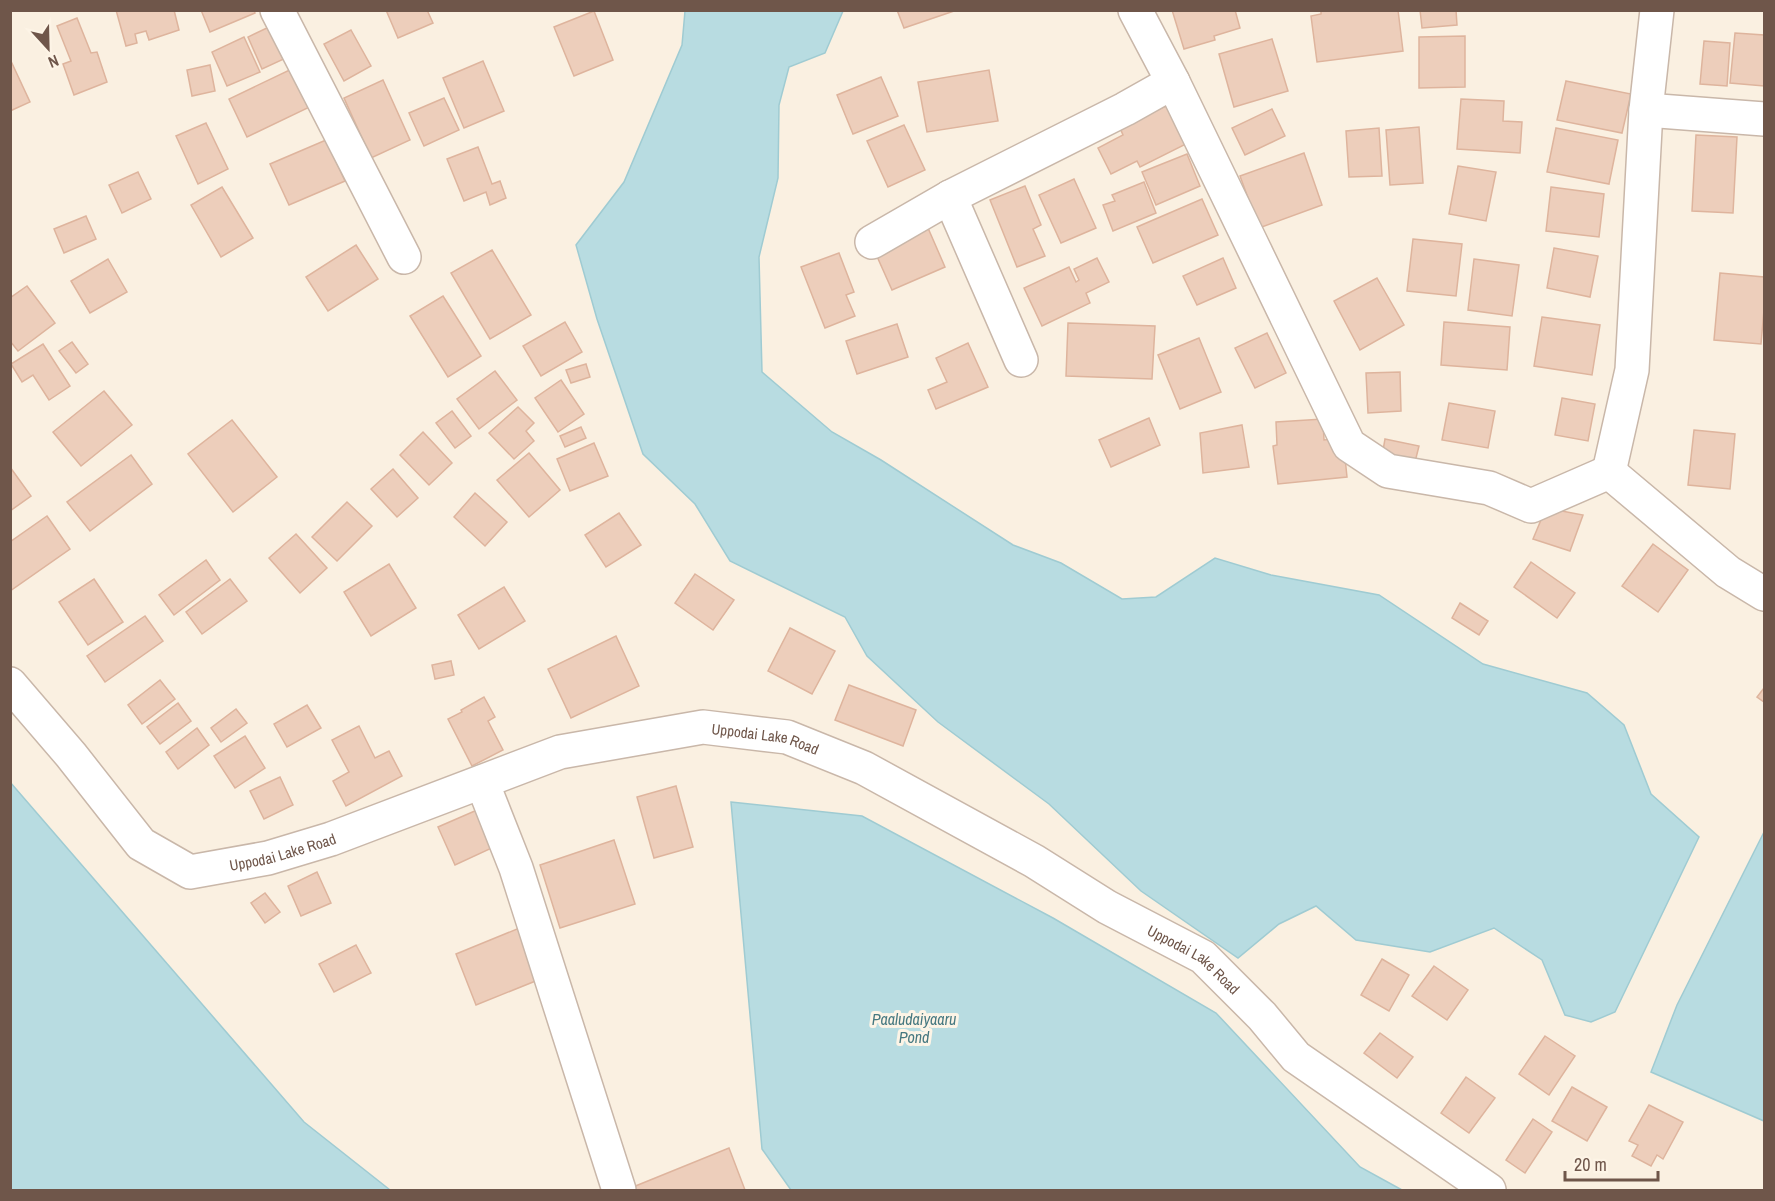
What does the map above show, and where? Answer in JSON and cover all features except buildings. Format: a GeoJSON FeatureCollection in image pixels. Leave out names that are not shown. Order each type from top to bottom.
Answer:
{"type":"FeatureCollection","features":[{"type":"Feature","properties":{"kind":"street"},"geometry":{"type":"LineString","coordinates":[[277,10],[404,257]]}},
{"type":"Feature","properties":{"kind":"street"},"geometry":{"type":"LineString","coordinates":[[1135,10],[1173,82],[1350,445],[1388,471],[1489,488],[1531,506],[1610,472]]}},
{"type":"Feature","properties":{"kind":"street"},"geometry":{"type":"LineString","coordinates":[[1610,472],[1632,370],[1646,110],[1657,10]]}},
{"type":"Feature","properties":{"kind":"street"},"geometry":{"type":"LineString","coordinates":[[872,242],[950,196],[1125,109],[1173,82]]}},
{"type":"Feature","properties":{"kind":"street"},"geometry":{"type":"LineString","coordinates":[[1646,110],[1764,119]]}},
{"type":"Feature","properties":{"kind":"street"},"geometry":{"type":"LineString","coordinates":[[950,196],[1021,360]]}},
{"type":"Feature","properties":{"kind":"street"},"geometry":{"type":"LineString","coordinates":[[1610,472],[1728,572],[1764,594]]}},
{"type":"Feature","properties":{"kind":"street","name":"Uppodai Lake Road"},"geometry":{"type":"LineString","coordinates":[[10,684],[71,754],[141,844],[190,872],[268,858],[320,842],[560,752],[703,727],[787,737],[864,768],[1034,861],[1107,907],[1203,957],[1262,1016],[1296,1057],[1489,1191]]}},
{"type":"Feature","properties":{"kind":"street"},"geometry":{"type":"LineString","coordinates":[[482,782],[516,868],[619,1191]]}},
{"type":"Feature","properties":{"kind":"water"},"geometry":{"type":"Polygon","coordinates":[[[685,11],[843,11],[825,53],[789,67],[779,105],[778,178],[759,257],[762,372],[832,432],[881,460],[1013,545],[1061,563],[1122,599],[1156,597],[1215,558],[1271,575],[1379,595],[1483,664],[1587,693],[1624,725],[1651,794],[1699,837],[1615,1012],[1591,1022],[1565,1015],[1542,960],[1494,928],[1430,952],[1356,940],[1316,906],[1279,924],[1238,958],[1141,891],[1049,804],[938,722],[867,656],[845,617],[730,561],[695,504],[643,454],[597,319],[576,245],[624,182],[682,45],[685,11]]]}},
{"type":"Feature","properties":{"kind":"water"},"geometry":{"type":"Polygon","coordinates":[[[10,782],[304,1122],[390,1190],[11,1190],[10,782]]]}},
{"type":"Feature","properties":{"kind":"water","name":"Paaludaiyaaru Pond"},"geometry":{"type":"Polygon","coordinates":[[[731,802],[862,816],[1053,918],[1216,1013],[1360,1167],[1402,1190],[791,1190],[762,1149],[731,802]]]}},
{"type":"Feature","properties":{"kind":"water"},"geometry":{"type":"Polygon","coordinates":[[[1764,832],[1764,1121],[1651,1072],[1677,1005],[1764,832]]]}}]}
